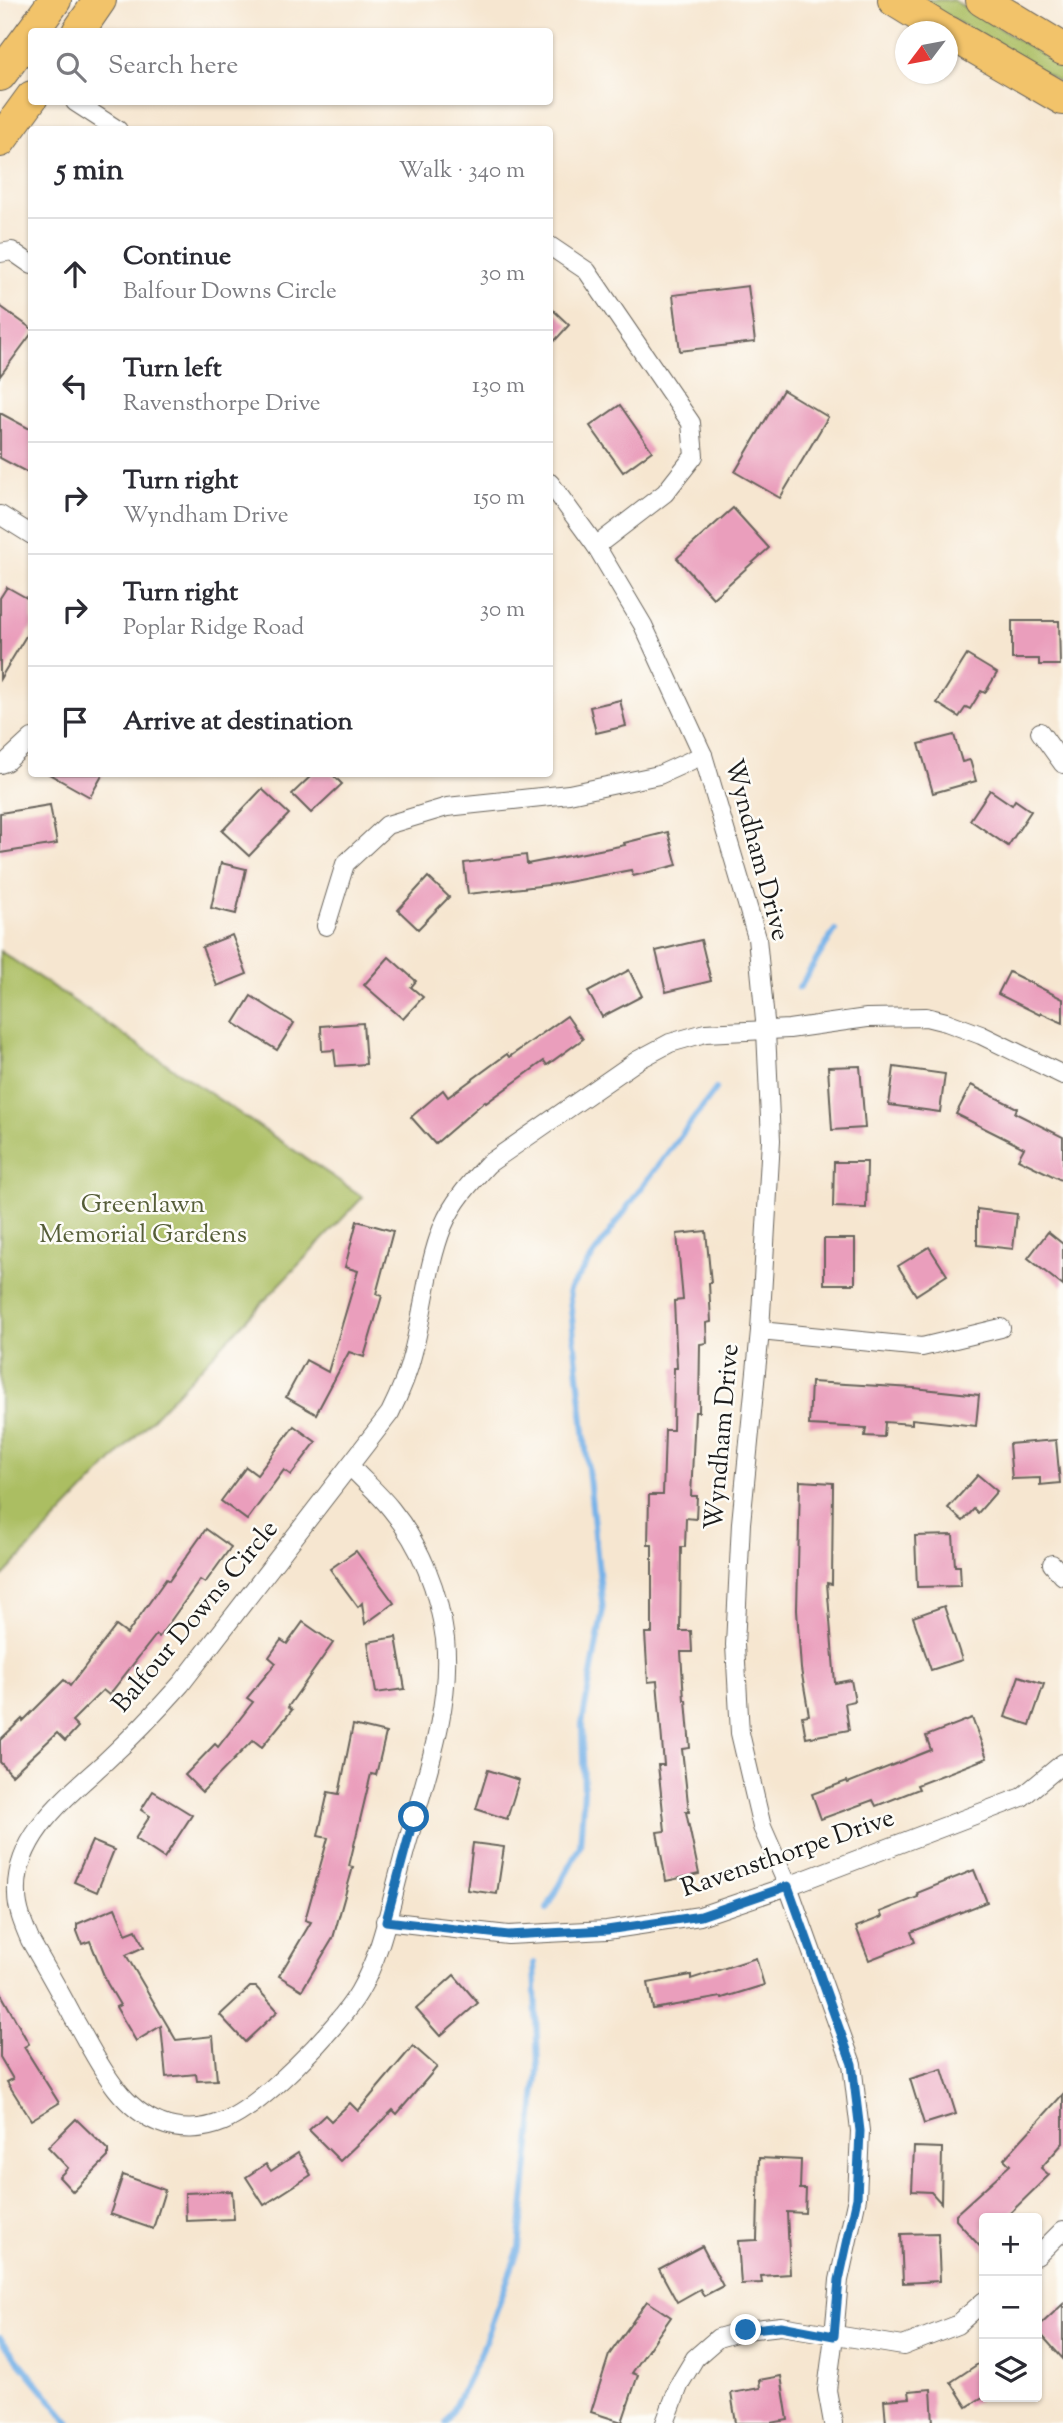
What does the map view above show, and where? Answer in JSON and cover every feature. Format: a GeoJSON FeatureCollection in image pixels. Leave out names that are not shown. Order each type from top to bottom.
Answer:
{"type":"FeatureCollection","features":[{"type":"Feature","properties":{"kind":"highway"},"geometry":{"type":"LineString","coordinates":[[35,28],[55,0]]}},
{"type":"Feature","properties":{"kind":"highway"},"geometry":{"type":"LineString","coordinates":[[81,28],[100,0]]}},
{"type":"Feature","properties":{"kind":"highway"},"geometry":{"type":"LineString","coordinates":[[894,0],[929,21]]}},
{"type":"Feature","properties":{"kind":"highway"},"geometry":{"type":"LineString","coordinates":[[982,0],[1063,50]]}},
{"type":"Feature","properties":{"kind":"highway"},"geometry":{"type":"LineString","coordinates":[[0,75],[28,37]]}},
{"type":"Feature","properties":{"kind":"highway"},"geometry":{"type":"LineString","coordinates":[[958,38],[1063,99]]}},
{"type":"Feature","properties":{"kind":"highway"},"geometry":{"type":"LineString","coordinates":[[0,141],[28,102]]}},
{"type":"Feature","properties":{"kind":"street"},"geometry":{"type":"LineString","coordinates":[[80,105],[112,126]]}},
{"type":"Feature","properties":{"kind":"street"},"geometry":{"type":"LineString","coordinates":[[553,248],[587,271],[691,423],[694,456],[664,493],[596,546]]}},
{"type":"Feature","properties":{"kind":"street"},"geometry":{"type":"LineString","coordinates":[[0,253],[12,251],[28,262]]}},
{"type":"Feature","properties":{"kind":"street","name":"Wyndham Drive"},"geometry":{"type":"LineString","coordinates":[[553,487],[596,546],[643,625],[703,755],[757,938],[766,1031],[771,1140],[760,1331],[741,1523],[735,1645],[740,1732],[762,1827],[788,1886],[852,2064],[860,2131],[857,2198],[839,2280],[827,2390],[833,2423]]}},
{"type":"Feature","properties":{"kind":"street"},"geometry":{"type":"LineString","coordinates":[[0,515],[28,532]]}},
{"type":"Feature","properties":{"kind":"street"},"geometry":{"type":"LineString","coordinates":[[1040,732],[1063,764]]}},
{"type":"Feature","properties":{"kind":"street"},"geometry":{"type":"LineString","coordinates":[[0,764],[6,762],[28,742]]}},
{"type":"Feature","properties":{"kind":"street"},"geometry":{"type":"LineString","coordinates":[[326,926],[345,864],[387,825],[447,807],[569,794],[659,775],[703,755]]}},
{"type":"Feature","properties":{"kind":"street","name":"Balfour Downs Circle"},"geometry":{"type":"LineString","coordinates":[[351,1467],[391,1509],[411,1537],[427,1568],[439,1605],[445,1640],[446,1676],[442,1714],[386,1921],[373,1962],[359,1992],[343,2015],[304,2057],[253,2105],[224,2122],[204,2127],[184,2129],[160,2123],[136,2109],[104,2071],[30,1940],[8,1894],[28,1845],[48,1816],[150,1718],[181,1684],[390,1413],[404,1384],[414,1350],[434,1253],[444,1224],[470,1182],[488,1164],[638,1060],[670,1044],[705,1033],[766,1031],[867,1018],[926,1017],[981,1035],[1063,1075]]}},
{"type":"Feature","properties":{"kind":"street"},"geometry":{"type":"LineString","coordinates":[[760,1331],[922,1347],[1001,1328]]}},
{"type":"Feature","properties":{"kind":"street","name":"Ravensthorpe Drive"},"geometry":{"type":"LineString","coordinates":[[386,1921],[508,1935],[607,1930],[701,1916],[788,1886],[1022,1797],[1063,1763]]}},
{"type":"Feature","properties":{"kind":"street"},"geometry":{"type":"LineString","coordinates":[[1042,2251],[1063,2230]]}},
{"type":"Feature","properties":{"kind":"street"},"geometry":{"type":"LineString","coordinates":[[665,2423],[680,2384],[695,2358],[718,2338],[746,2330],[781,2326],[903,2346],[957,2325],[979,2305]]}},
{"type":"Feature","properties":{"kind":"green space"},"geometry":{"type":"Polygon","coordinates":[[[920,0],[953,0],[1063,67],[1063,84],[958,21],[920,0]]]}},
{"type":"Feature","properties":{"kind":"green space","name":"Greenlawn Memorial Gardens"},"geometry":{"type":"Polygon","coordinates":[[[0,951],[363,1197],[0,1579],[0,951]]]}},
{"type":"Feature","properties":{"kind":"building"},"geometry":{"type":"Polygon","coordinates":[[[748,286],[755,342],[680,351],[673,295],[748,286]]]}},
{"type":"Feature","properties":{"kind":"building"},"geometry":{"type":"Polygon","coordinates":[[[0,306],[28,326],[28,338],[0,376],[0,306]]]}},
{"type":"Feature","properties":{"kind":"building"},"geometry":{"type":"Polygon","coordinates":[[[553,310],[569,325],[553,343],[553,310]]]}},
{"type":"Feature","properties":{"kind":"building"},"geometry":{"type":"Polygon","coordinates":[[[783,390],[828,417],[780,498],[735,472],[783,390]]]}},
{"type":"Feature","properties":{"kind":"building"},"geometry":{"type":"Polygon","coordinates":[[[620,405],[652,451],[623,472],[590,426],[620,405]]]}},
{"type":"Feature","properties":{"kind":"building"},"geometry":{"type":"Polygon","coordinates":[[[0,413],[28,428],[28,473],[0,458],[0,413]]]}},
{"type":"Feature","properties":{"kind":"building"},"geometry":{"type":"Polygon","coordinates":[[[733,508],[769,548],[713,598],[677,558],[733,508]]]}},
{"type":"Feature","properties":{"kind":"building"},"geometry":{"type":"Polygon","coordinates":[[[7,587],[28,599],[28,633],[0,679],[0,598],[7,587]]]}},
{"type":"Feature","properties":{"kind":"building"},"geometry":{"type":"Polygon","coordinates":[[[1012,621],[1059,621],[1060,665],[1039,665],[1039,659],[1012,659],[1012,621]]]}},
{"type":"Feature","properties":{"kind":"building"},"geometry":{"type":"Polygon","coordinates":[[[967,655],[997,673],[985,693],[981,691],[970,709],[966,707],[959,717],[937,703],[967,655]]]}},
{"type":"Feature","properties":{"kind":"building"},"geometry":{"type":"Polygon","coordinates":[[[620,700],[626,726],[596,733],[590,707],[620,700]]]}},
{"type":"Feature","properties":{"kind":"building"},"geometry":{"type":"Polygon","coordinates":[[[954,735],[962,762],[970,760],[976,781],[933,793],[919,744],[954,735]]]}},
{"type":"Feature","properties":{"kind":"building"},"geometry":{"type":"Polygon","coordinates":[[[54,777],[101,777],[90,797],[54,777]]]}},
{"type":"Feature","properties":{"kind":"building"},"geometry":{"type":"Polygon","coordinates":[[[310,777],[335,777],[342,784],[311,813],[292,794],[310,777]]]}},
{"type":"Feature","properties":{"kind":"building"},"geometry":{"type":"Polygon","coordinates":[[[262,789],[289,814],[249,856],[222,831],[262,789]]]}},
{"type":"Feature","properties":{"kind":"building"},"geometry":{"type":"Polygon","coordinates":[[[990,790],[1012,805],[1015,800],[1031,811],[1008,846],[970,820],[990,790]]]}},
{"type":"Feature","properties":{"kind":"building"},"geometry":{"type":"Polygon","coordinates":[[[50,805],[57,844],[0,853],[0,813],[50,805]]]}},
{"type":"Feature","properties":{"kind":"building"},"geometry":{"type":"Polygon","coordinates":[[[668,832],[677,865],[633,876],[631,870],[557,884],[468,894],[464,863],[526,855],[527,864],[625,845],[624,843],[668,832]]]}},
{"type":"Feature","properties":{"kind":"building"},"geometry":{"type":"Polygon","coordinates":[[[221,863],[246,869],[236,914],[211,908],[221,863]]]}},
{"type":"Feature","properties":{"kind":"building"},"geometry":{"type":"Polygon","coordinates":[[[428,877],[449,897],[418,929],[398,910],[428,877]]]}},
{"type":"Feature","properties":{"kind":"building"},"geometry":{"type":"Polygon","coordinates":[[[232,935],[247,974],[217,986],[202,947],[232,935]]]}},
{"type":"Feature","properties":{"kind":"building"},"geometry":{"type":"Polygon","coordinates":[[[701,940],[711,981],[666,992],[656,951],[701,940]]]}},
{"type":"Feature","properties":{"kind":"building"},"geometry":{"type":"Polygon","coordinates":[[[389,957],[416,981],[411,987],[423,997],[403,1019],[364,985],[389,957]]]}},
{"type":"Feature","properties":{"kind":"building"},"geometry":{"type":"Polygon","coordinates":[[[629,970],[642,996],[602,1017],[588,992],[629,970]]]}},
{"type":"Feature","properties":{"kind":"building"},"geometry":{"type":"Polygon","coordinates":[[[1009,972],[1063,999],[1063,1023],[998,994],[1009,972]]]}},
{"type":"Feature","properties":{"kind":"building"},"geometry":{"type":"Polygon","coordinates":[[[251,996],[294,1023],[277,1050],[234,1023],[251,996]]]}},
{"type":"Feature","properties":{"kind":"building"},"geometry":{"type":"Polygon","coordinates":[[[567,1016],[583,1039],[547,1065],[544,1061],[486,1103],[485,1101],[435,1144],[411,1117],[443,1090],[448,1097],[507,1054],[509,1057],[567,1016]]]}},
{"type":"Feature","properties":{"kind":"building"},"geometry":{"type":"Polygon","coordinates":[[[363,1023],[366,1064],[336,1066],[334,1050],[322,1051],[321,1026],[363,1023]]]}},
{"type":"Feature","properties":{"kind":"building"},"geometry":{"type":"Polygon","coordinates":[[[860,1066],[865,1128],[832,1130],[828,1067],[860,1066]]]}},
{"type":"Feature","properties":{"kind":"building"},"geometry":{"type":"Polygon","coordinates":[[[894,1067],[945,1074],[940,1112],[889,1105],[894,1067]]]}},
{"type":"Feature","properties":{"kind":"building"},"geometry":{"type":"Polygon","coordinates":[[[971,1085],[1017,1108],[1015,1113],[1063,1137],[1063,1181],[1018,1159],[1024,1148],[956,1114],[971,1085]]]}},
{"type":"Feature","properties":{"kind":"building"},"geometry":{"type":"Polygon","coordinates":[[[834,1162],[867,1162],[866,1208],[833,1207],[834,1162]]]}},
{"type":"Feature","properties":{"kind":"building"},"geometry":{"type":"Polygon","coordinates":[[[977,1209],[1017,1214],[1013,1249],[977,1245],[977,1209]]]}},
{"type":"Feature","properties":{"kind":"building"},"geometry":{"type":"Polygon","coordinates":[[[357,1221],[393,1231],[376,1294],[382,1296],[364,1357],[349,1352],[316,1414],[286,1397],[306,1360],[328,1372],[358,1271],[345,1267],[357,1221]]]}},
{"type":"Feature","properties":{"kind":"building"},"geometry":{"type":"Polygon","coordinates":[[[706,1231],[711,1283],[711,1322],[706,1323],[707,1343],[700,1344],[699,1412],[695,1412],[691,1496],[697,1496],[696,1519],[686,1518],[685,1547],[681,1547],[680,1631],[691,1631],[692,1652],[681,1652],[690,1748],[682,1749],[689,1812],[686,1812],[699,1874],[666,1881],[657,1832],[665,1831],[658,1765],[664,1765],[657,1681],[648,1682],[645,1633],[652,1633],[649,1495],[663,1495],[665,1430],[673,1430],[674,1368],[677,1368],[674,1301],[683,1300],[677,1234],[706,1231]]]}},
{"type":"Feature","properties":{"kind":"building"},"geometry":{"type":"Polygon","coordinates":[[[1048,1232],[1063,1244],[1063,1286],[1028,1258],[1048,1232]]]}},
{"type":"Feature","properties":{"kind":"building"},"geometry":{"type":"Polygon","coordinates":[[[824,1239],[855,1239],[855,1284],[824,1284],[824,1239]]]}},
{"type":"Feature","properties":{"kind":"building"},"geometry":{"type":"Polygon","coordinates":[[[929,1247],[947,1275],[916,1295],[898,1266],[929,1247]]]}},
{"type":"Feature","properties":{"kind":"building"},"geometry":{"type":"Polygon","coordinates":[[[811,1382],[979,1395],[976,1426],[912,1419],[912,1424],[885,1422],[884,1437],[865,1436],[866,1428],[809,1425],[811,1382]]]}},
{"type":"Feature","properties":{"kind":"building"},"geometry":{"type":"Polygon","coordinates":[[[294,1426],[316,1442],[291,1475],[284,1470],[247,1520],[221,1501],[246,1467],[257,1475],[294,1426]]]}},
{"type":"Feature","properties":{"kind":"building"},"geometry":{"type":"Polygon","coordinates":[[[1056,1440],[1060,1483],[1040,1485],[1040,1478],[1012,1479],[1009,1444],[1056,1440]]]}},
{"type":"Feature","properties":{"kind":"building"},"geometry":{"type":"Polygon","coordinates":[[[978,1475],[997,1491],[978,1513],[974,1509],[963,1521],[948,1508],[978,1475]]]}},
{"type":"Feature","properties":{"kind":"building"},"geometry":{"type":"Polygon","coordinates":[[[800,1481],[833,1483],[832,1584],[827,1583],[835,1683],[851,1680],[855,1701],[845,1703],[849,1730],[806,1738],[802,1716],[809,1715],[801,1669],[797,1610],[800,1481]]]}},
{"type":"Feature","properties":{"kind":"building"},"geometry":{"type":"Polygon","coordinates":[[[206,1529],[231,1547],[205,1583],[200,1580],[159,1637],[156,1635],[109,1695],[103,1690],[72,1721],[78,1727],[65,1741],[57,1733],[12,1775],[0,1762],[0,1740],[64,1680],[70,1686],[116,1626],[127,1634],[206,1529]]]}},
{"type":"Feature","properties":{"kind":"building"},"geometry":{"type":"Polygon","coordinates":[[[953,1535],[955,1566],[960,1566],[961,1586],[917,1587],[915,1536],[953,1535]]]}},
{"type":"Feature","properties":{"kind":"building"},"geometry":{"type":"Polygon","coordinates":[[[356,1551],[394,1603],[365,1624],[362,1603],[358,1607],[330,1569],[356,1551]]]}},
{"type":"Feature","properties":{"kind":"building"},"geometry":{"type":"Polygon","coordinates":[[[944,1606],[962,1660],[931,1670],[913,1617],[944,1606]]]}},
{"type":"Feature","properties":{"kind":"building"},"geometry":{"type":"Polygon","coordinates":[[[303,1622],[333,1643],[288,1707],[292,1710],[262,1747],[253,1740],[202,1792],[185,1775],[215,1744],[218,1747],[253,1702],[247,1698],[276,1663],[269,1657],[281,1640],[287,1644],[303,1622]]]}},
{"type":"Feature","properties":{"kind":"building"},"geometry":{"type":"Polygon","coordinates":[[[396,1637],[405,1689],[376,1693],[368,1642],[396,1637]]]}},
{"type":"Feature","properties":{"kind":"building"},"geometry":{"type":"Polygon","coordinates":[[[1019,1676],[1044,1684],[1030,1725],[1005,1717],[1019,1676]]]}},
{"type":"Feature","properties":{"kind":"building"},"geometry":{"type":"Polygon","coordinates":[[[972,1718],[987,1758],[917,1785],[919,1789],[876,1806],[873,1800],[821,1819],[812,1794],[847,1781],[848,1783],[931,1750],[926,1736],[972,1718]]]}},
{"type":"Feature","properties":{"kind":"building"},"geometry":{"type":"Polygon","coordinates":[[[353,1725],[386,1733],[376,1775],[371,1774],[349,1866],[353,1867],[333,1938],[302,1990],[279,1976],[311,1922],[305,1920],[328,1838],[318,1836],[328,1792],[339,1794],[353,1725]]]}},
{"type":"Feature","properties":{"kind":"building"},"geometry":{"type":"Polygon","coordinates":[[[488,1770],[519,1780],[507,1819],[476,1809],[488,1770]]]}},
{"type":"Feature","properties":{"kind":"building"},"geometry":{"type":"Polygon","coordinates":[[[153,1791],[192,1815],[164,1858],[135,1839],[150,1816],[141,1810],[153,1791]]]}},
{"type":"Feature","properties":{"kind":"building"},"geometry":{"type":"Polygon","coordinates":[[[92,1841],[114,1850],[97,1892],[74,1882],[92,1841]]]}},
{"type":"Feature","properties":{"kind":"building"},"geometry":{"type":"Polygon","coordinates":[[[473,1843],[504,1847],[497,1894],[467,1890],[473,1843]]]}},
{"type":"Feature","properties":{"kind":"building"},"geometry":{"type":"Polygon","coordinates":[[[974,1870],[987,1902],[911,1932],[915,1942],[869,1960],[856,1927],[882,1917],[880,1912],[918,1897],[917,1893],[974,1870]]]}},
{"type":"Feature","properties":{"kind":"building"},"geometry":{"type":"Polygon","coordinates":[[[115,1908],[126,1934],[136,1930],[144,1947],[126,1955],[176,2040],[213,2036],[217,2080],[197,2081],[196,2074],[166,2077],[161,2026],[136,2041],[116,2007],[120,2005],[107,1983],[90,1941],[82,1944],[77,1931],[77,1924],[115,1908]]]}},
{"type":"Feature","properties":{"kind":"building"},"geometry":{"type":"Polygon","coordinates":[[[756,1958],[764,1985],[722,1998],[653,2009],[648,1983],[691,1975],[691,1979],[756,1958]]]}},
{"type":"Feature","properties":{"kind":"building"},"geometry":{"type":"Polygon","coordinates":[[[454,1975],[478,2003],[440,2036],[416,2009],[454,1975]]]}},
{"type":"Feature","properties":{"kind":"building"},"geometry":{"type":"Polygon","coordinates":[[[250,1987],[256,1987],[278,2011],[245,2042],[220,2015],[250,1987]]]}},
{"type":"Feature","properties":{"kind":"building"},"geometry":{"type":"Polygon","coordinates":[[[0,1992],[29,2044],[24,2047],[59,2103],[31,2120],[7,2082],[13,2079],[0,2057],[0,1992]]]}},
{"type":"Feature","properties":{"kind":"building"},"geometry":{"type":"Polygon","coordinates":[[[413,2046],[437,2067],[397,2114],[393,2110],[340,2161],[309,2130],[325,2115],[331,2121],[350,2103],[358,2111],[413,2046]]]}},
{"type":"Feature","properties":{"kind":"building"},"geometry":{"type":"Polygon","coordinates":[[[942,2069],[956,2114],[924,2124],[910,2079],[942,2069]]]}},
{"type":"Feature","properties":{"kind":"building"},"geometry":{"type":"Polygon","coordinates":[[[1063,2094],[1063,2143],[1041,2168],[1049,2175],[1010,2213],[979,2213],[979,2245],[956,2220],[956,2214],[1010,2165],[1004,2159],[1063,2094]]]}},
{"type":"Feature","properties":{"kind":"building"},"geometry":{"type":"Polygon","coordinates":[[[76,2119],[108,2150],[108,2157],[73,2192],[59,2177],[68,2168],[48,2147],[76,2119]]]}},
{"type":"Feature","properties":{"kind":"building"},"geometry":{"type":"Polygon","coordinates":[[[914,2147],[942,2148],[941,2203],[931,2192],[912,2191],[914,2147]]]}},
{"type":"Feature","properties":{"kind":"building"},"geometry":{"type":"Polygon","coordinates":[[[298,2153],[311,2175],[264,2205],[246,2177],[266,2164],[271,2171],[298,2153]]]}},
{"type":"Feature","properties":{"kind":"building"},"geometry":{"type":"Polygon","coordinates":[[[759,2158],[801,2160],[800,2189],[806,2189],[805,2213],[787,2212],[790,2274],[761,2276],[762,2283],[741,2284],[738,2241],[757,2240],[759,2158]]]}},
{"type":"Feature","properties":{"kind":"building"},"geometry":{"type":"Polygon","coordinates":[[[123,2175],[165,2190],[153,2229],[110,2214],[123,2175]]]}},
{"type":"Feature","properties":{"kind":"building"},"geometry":{"type":"Polygon","coordinates":[[[232,2191],[234,2219],[186,2221],[185,2193],[232,2191]]]}},
{"type":"Feature","properties":{"kind":"building"},"geometry":{"type":"Polygon","coordinates":[[[938,2233],[940,2281],[903,2283],[901,2234],[938,2233]]]}},
{"type":"Feature","properties":{"kind":"building"},"geometry":{"type":"Polygon","coordinates":[[[702,2246],[723,2286],[704,2296],[700,2289],[677,2302],[659,2269],[702,2246]]]}},
{"type":"Feature","properties":{"kind":"building"},"geometry":{"type":"Polygon","coordinates":[[[647,2301],[671,2317],[632,2373],[638,2375],[622,2422],[591,2412],[609,2355],[647,2301]]]}},
{"type":"Feature","properties":{"kind":"building"},"geometry":{"type":"Polygon","coordinates":[[[1063,2304],[1063,2359],[1042,2336],[1042,2323],[1063,2304]]]}},
{"type":"Feature","properties":{"kind":"building"},"geometry":{"type":"Polygon","coordinates":[[[979,2363],[979,2399],[967,2407],[951,2382],[979,2363]]]}},
{"type":"Feature","properties":{"kind":"building"},"geometry":{"type":"Polygon","coordinates":[[[781,2376],[788,2420],[736,2423],[731,2393],[760,2388],[759,2380],[781,2376]]]}},
{"type":"Feature","properties":{"kind":"building"},"geometry":{"type":"Polygon","coordinates":[[[931,2389],[933,2423],[886,2423],[884,2400],[910,2398],[909,2391],[931,2389]]]}},
{"type":"Feature","properties":{"kind":"waterway"},"geometry":{"type":"LineString","coordinates":[[799,988],[835,930]]}},
{"type":"Feature","properties":{"kind":"waterway"},"geometry":{"type":"LineString","coordinates":[[547,1909],[580,1846],[584,1791],[582,1724],[603,1610],[569,1290],[716,1089]]}},
{"type":"Feature","properties":{"kind":"waterway"},"geometry":{"type":"LineString","coordinates":[[446,2423],[481,2353],[519,2248],[538,2069],[534,1963]]}},
{"type":"Feature","properties":{"kind":"waterway"},"geometry":{"type":"LineString","coordinates":[[0,2338],[70,2423]]}},
{"type":"Feature","properties":{"kind":"route"},"geometry":{"type":"LineString","coordinates":[[414,1817],[386,1921],[508,1935],[607,1930],[701,1916],[788,1886],[852,2064],[860,2131],[857,2198],[839,2280],[834,2336],[781,2326],[746,2330]]}}]}
